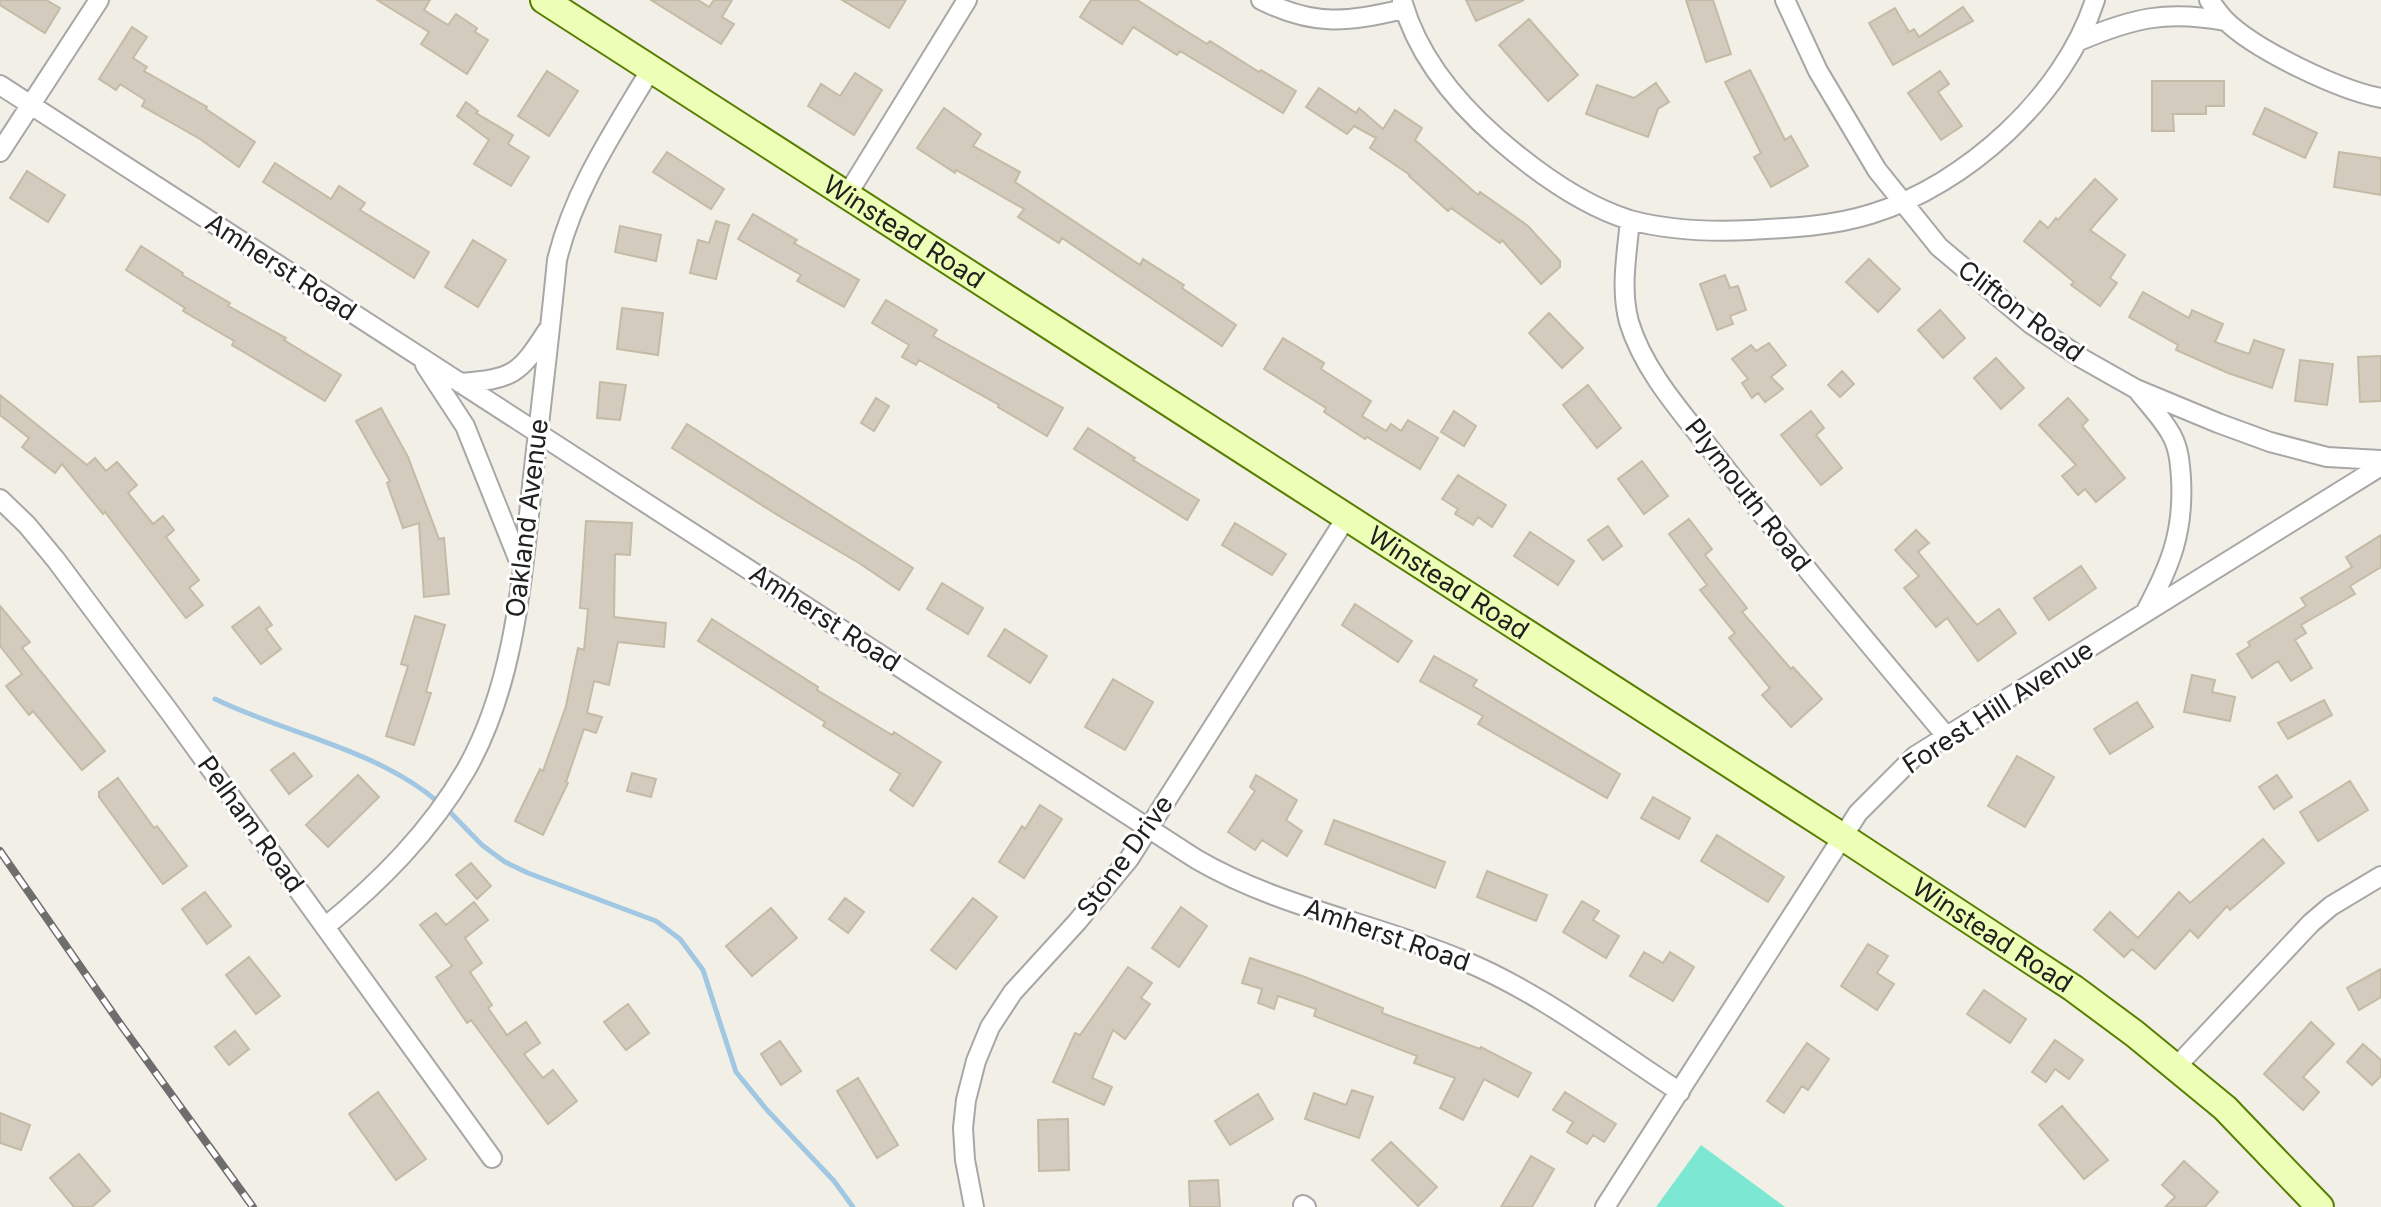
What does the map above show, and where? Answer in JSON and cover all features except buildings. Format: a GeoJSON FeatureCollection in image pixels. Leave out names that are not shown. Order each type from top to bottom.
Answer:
{"type":"FeatureCollection","features":[{"type":"Feature","properties":{"kind":"street"},"geometry":{"type":"LineString","coordinates":[[0,152],[99,0]]}},
{"type":"Feature","properties":{"kind":"street","name":"Winstead Road"},"geometry":{"type":"LineString","coordinates":[[544,0],[2073,988],[2225,1108],[2320,1207]]}},
{"type":"Feature","properties":{"kind":"street"},"geometry":{"type":"LineString","coordinates":[[847,195],[967,0]]}},
{"type":"Feature","properties":{"kind":"street"},"geometry":{"type":"LineString","coordinates":[[1261,0],[1296,16],[1331,21],[1403,5],[1420,45],[1444,83],[1478,121],[1546,176],[1587,201],[1630,220],[1727,231],[1830,223],[1868,215],[1903,203],[1952,177],[1988,148],[2040,95],[2079,41],[2095,0]]}},
{"type":"Feature","properties":{"kind":"street","name":"Clifton Road"},"geometry":{"type":"LineString","coordinates":[[1785,0],[1812,59],[1877,170],[1939,247],[2006,304],[2083,359],[2136,389],[2270,442],[2327,457],[2381,460]]}},
{"type":"Feature","properties":{"kind":"street"},"geometry":{"type":"LineString","coordinates":[[2209,0],[2225,21],[2262,47],[2299,66],[2381,98]]}},
{"type":"Feature","properties":{"kind":"street"},"geometry":{"type":"LineString","coordinates":[[2079,41],[2124,24],[2163,15],[2195,15],[2225,21]]}},
{"type":"Feature","properties":{"kind":"street","name":"Oakland Avenue"},"geometry":{"type":"LineString","coordinates":[[325,927],[368,891],[438,814],[467,769],[489,722],[502,683],[522,572],[557,260],[564,232],[587,178],[651,69]]}},
{"type":"Feature","properties":{"kind":"street","name":"Amherst Road"},"geometry":{"type":"LineString","coordinates":[[0,85],[1232,880],[1412,941],[1504,979],[1680,1092]]}},
{"type":"Feature","properties":{"kind":"street","name":"Plymouth Road"},"geometry":{"type":"LineString","coordinates":[[1630,220],[1624,290],[1629,322],[1643,356],[1670,398],[1746,495],[1947,737]]}},
{"type":"Feature","properties":{"kind":"street"},"geometry":{"type":"LineString","coordinates":[[460,383],[509,376],[521,368],[550,327]]}},
{"type":"Feature","properties":{"kind":"street"},"geometry":{"type":"LineString","coordinates":[[415,354],[465,426],[517,550],[522,572]]}},
{"type":"Feature","properties":{"kind":"street"},"geometry":{"type":"LineString","coordinates":[[2136,389],[2173,437],[2180,461],[2182,489],[2177,544],[2146,611]]}},
{"type":"Feature","properties":{"kind":"street","name":"Forest Hill Avenue"},"geometry":{"type":"LineString","coordinates":[[1605,1207],[1858,813],[1885,783],[1915,756],[2381,466]]}},
{"type":"Feature","properties":{"kind":"street","name":"Pelham Road"},"geometry":{"type":"LineString","coordinates":[[0,499],[56,560],[492,1158]]}},
{"type":"Feature","properties":{"kind":"street","name":"Stone Drive"},"geometry":{"type":"LineString","coordinates":[[974,1207],[965,1160],[964,1114],[976,1061],[990,1027],[1013,992],[1086,912],[1129,859],[1346,518]]}},
{"type":"Feature","properties":{"kind":"street"},"geometry":{"type":"LineString","coordinates":[[2176,1067],[2311,923],[2331,906],[2381,876]]}},
{"type":"Feature","properties":{"kind":"shaded area"},"geometry":{"type":"Polygon","coordinates":[[[1701,1145],[1785,1207],[1656,1207],[1701,1145]]]}},
{"type":"Feature","properties":{"kind":"waterway"},"geometry":{"type":"LineString","coordinates":[[215,699],[360,756],[414,784],[438,802]]}},
{"type":"Feature","properties":{"kind":"waterway"},"geometry":{"type":"LineString","coordinates":[[446,808],[482,845],[505,862],[656,921],[680,939],[703,970],[736,1072],[834,1181],[853,1207]]}},
{"type":"Feature","properties":{"kind":"railway"},"geometry":{"type":"LineString","coordinates":[[0,851],[253,1207]]}}]}
